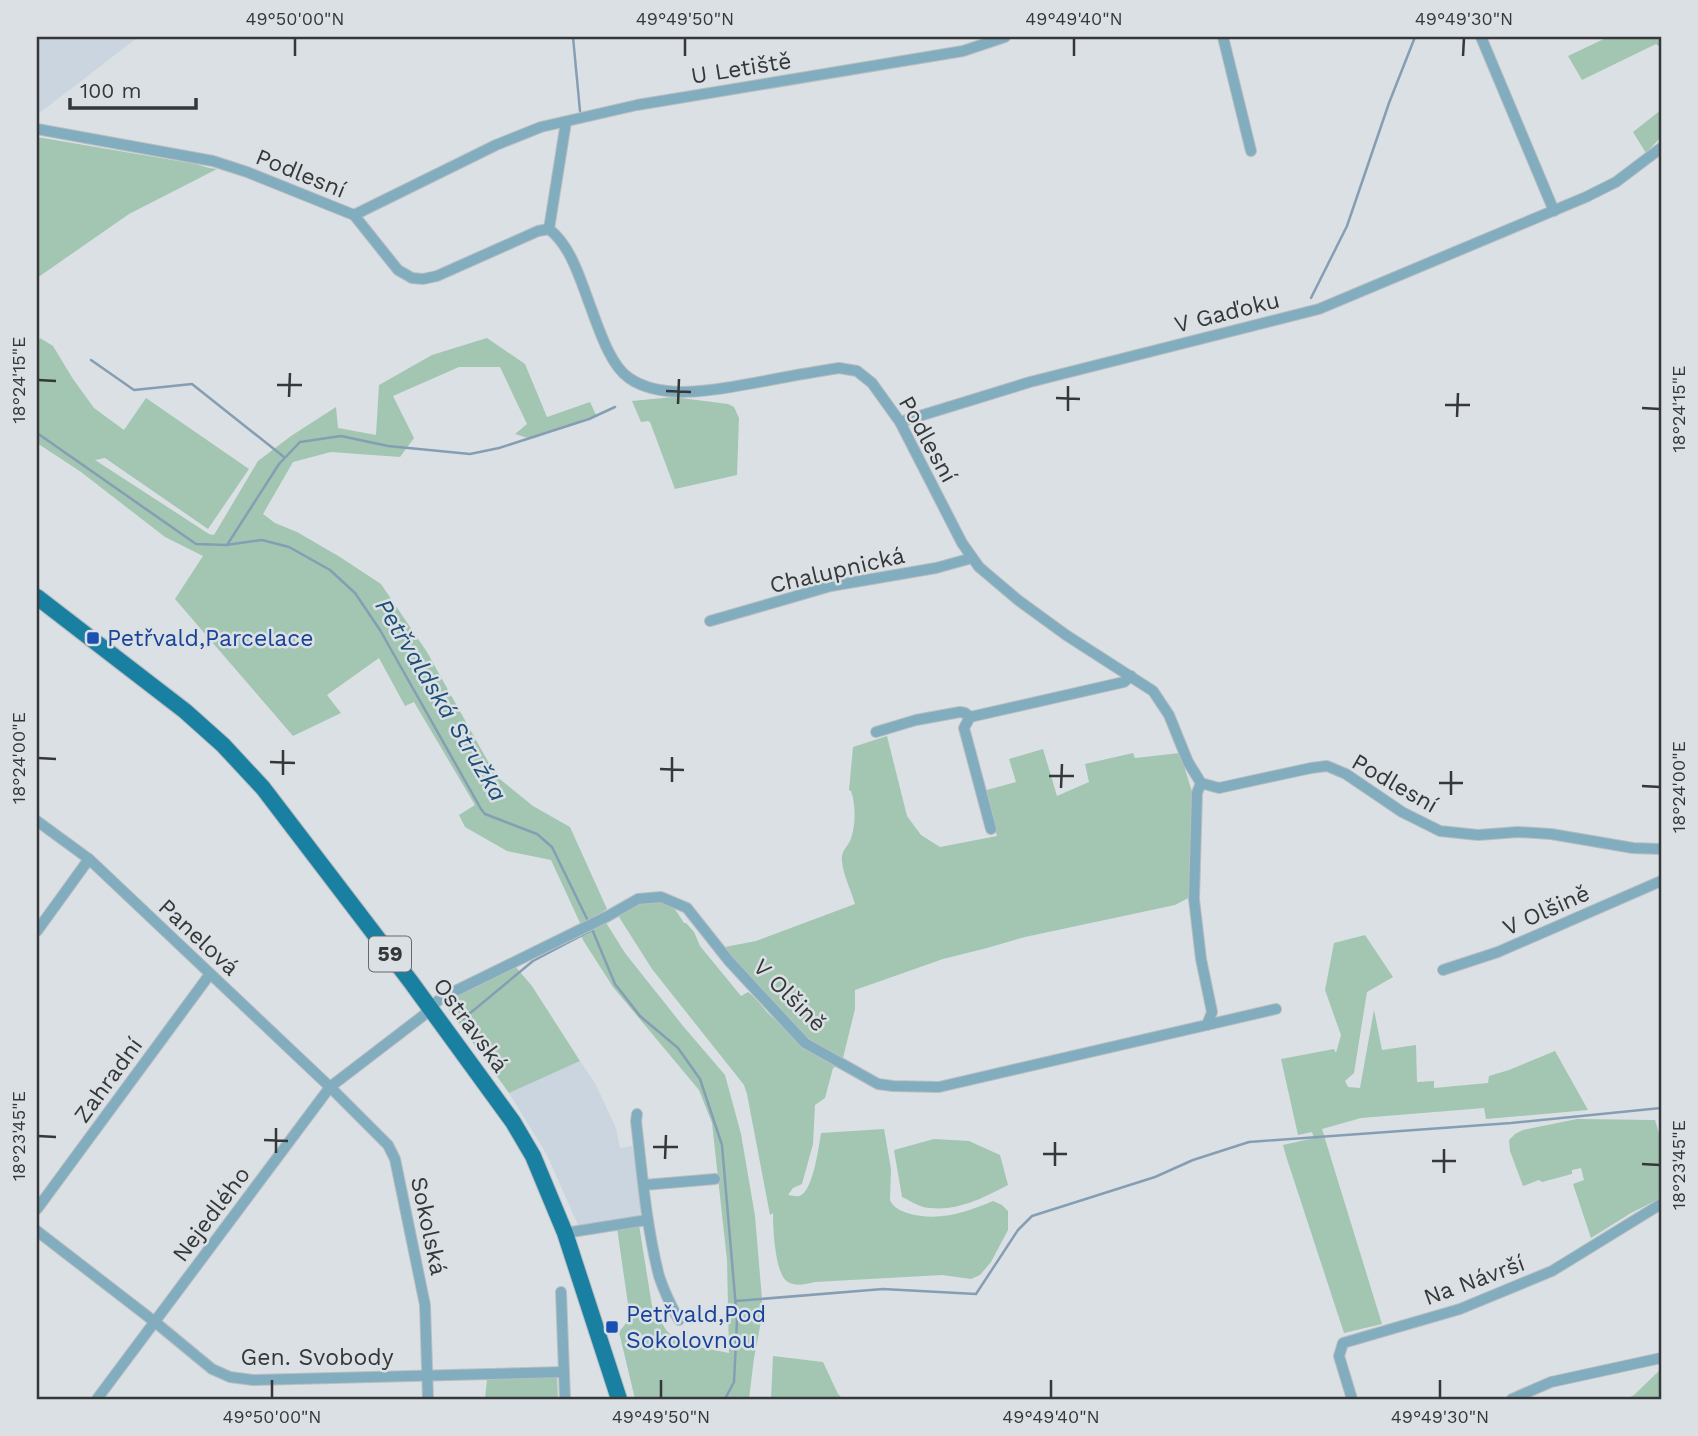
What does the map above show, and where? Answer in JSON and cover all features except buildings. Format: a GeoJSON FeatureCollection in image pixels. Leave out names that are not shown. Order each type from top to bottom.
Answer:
{"type":"FeatureCollection","features":[{"type":"Feature","properties":{"kind":"main road","name":"Ostravská"},"geometry":{"type":"LineString","coordinates":[[37,597],[185,710],[240,762],[429,1007],[513,1122],[533,1156],[565,1233],[619,1399]]}},
{"type":"Feature","properties":{"kind":"street","name":"U Letiště"},"geometry":{"type":"LineString","coordinates":[[354,215],[496,145],[541,127],[637,105],[963,51],[1005,37]]}},
{"type":"Feature","properties":{"kind":"street"},"geometry":{"type":"LineString","coordinates":[[1223,37],[1251,150]]}},
{"type":"Feature","properties":{"kind":"street"},"geometry":{"type":"LineString","coordinates":[[1481,37],[1554,211]]}},
{"type":"Feature","properties":{"kind":"street"},"geometry":{"type":"LineString","coordinates":[[548,229],[566,122]]}},
{"type":"Feature","properties":{"kind":"street","name":"Podlesní"},"geometry":{"type":"LineString","coordinates":[[37,130],[213,161],[247,172],[354,215],[398,270],[412,278],[437,276],[548,229],[563,243],[614,362],[627,378],[643,386],[662,391],[701,391],[839,368],[858,371],[872,383],[900,422],[962,543],[979,567],[1066,635],[1153,691],[1170,715],[1188,762],[1202,783],[1219,788],[1326,766],[1346,774],[1402,812],[1440,831],[1478,835],[1518,832],[1551,834],[1633,848],[1661,849]]}},
{"type":"Feature","properties":{"kind":"street","name":"V Gaďoku"},"geometry":{"type":"LineString","coordinates":[[900,422],[1030,382],[1319,309],[1586,197],[1616,182],[1661,148]]}},
{"type":"Feature","properties":{"kind":"street","name":"Chalupnická"},"geometry":{"type":"LineString","coordinates":[[710,621],[831,586],[936,568],[972,558]]}},
{"type":"Feature","properties":{"kind":"street"},"geometry":{"type":"LineString","coordinates":[[991,829],[964,728],[970,717],[1124,682],[1130,676]]}},
{"type":"Feature","properties":{"kind":"street"},"geometry":{"type":"LineString","coordinates":[[876,732],[916,720],[960,712],[970,717]]}},
{"type":"Feature","properties":{"kind":"street"},"geometry":{"type":"LineString","coordinates":[[1202,783],[1197,793],[1194,899],[1201,959],[1212,1012],[1207,1026]]}},
{"type":"Feature","properties":{"kind":"street","name":"Panelová"},"geometry":{"type":"LineString","coordinates":[[37,821],[89,859],[330,1087]]}},
{"type":"Feature","properties":{"kind":"street"},"geometry":{"type":"LineString","coordinates":[[37,931],[89,859]]}},
{"type":"Feature","properties":{"kind":"street","name":"V Olšině"},"geometry":{"type":"LineString","coordinates":[[1443,970],[1498,952],[1661,881]]}},
{"type":"Feature","properties":{"kind":"street","name":"V Olšině"},"geometry":{"type":"LineString","coordinates":[[429,1007],[443,997],[638,899],[661,897],[687,908],[729,961],[805,1043],[878,1084],[939,1087],[1276,1009]]}},
{"type":"Feature","properties":{"kind":"street","name":"Zahradní"},"geometry":{"type":"LineString","coordinates":[[37,1209],[210,974]]}},
{"type":"Feature","properties":{"kind":"street","name":"Nejedlého"},"geometry":{"type":"LineString","coordinates":[[97,1399],[330,1087],[424,1015],[429,1007]]}},
{"type":"Feature","properties":{"kind":"street","name":"Sokolská"},"geometry":{"type":"LineString","coordinates":[[330,1087],[388,1145],[395,1159],[425,1305],[428,1399]]}},
{"type":"Feature","properties":{"kind":"street"},"geometry":{"type":"LineString","coordinates":[[637,1114],[647,1220],[660,1277],[679,1320]]}},
{"type":"Feature","properties":{"kind":"street"},"geometry":{"type":"LineString","coordinates":[[644,1185],[715,1179]]}},
{"type":"Feature","properties":{"kind":"street","name":"Na Návrší"},"geometry":{"type":"LineString","coordinates":[[1352,1399],[1339,1356],[1343,1343],[1460,1309],[1552,1271],[1661,1204]]}},
{"type":"Feature","properties":{"kind":"street"},"geometry":{"type":"LineString","coordinates":[[565,1233],[647,1220]]}},
{"type":"Feature","properties":{"kind":"street","name":"Gen. Svobody"},"geometry":{"type":"LineString","coordinates":[[37,1231],[212,1369],[230,1377],[253,1380],[564,1372]]}},
{"type":"Feature","properties":{"kind":"street"},"geometry":{"type":"LineString","coordinates":[[561,1292],[565,1399]]}},
{"type":"Feature","properties":{"kind":"street"},"geometry":{"type":"LineString","coordinates":[[1511,1399],[1551,1382],[1661,1358]]}},
{"type":"Feature","properties":{"kind":"shaded area"},"geometry":{"type":"Polygon","coordinates":[[[37,37],[138,37],[37,115],[37,37]]]}},
{"type":"Feature","properties":{"kind":"shaded area"},"geometry":{"type":"Polygon","coordinates":[[[580,1061],[595,1083],[616,1128],[620,1148],[632,1146],[641,1183],[644,1212],[635,1220],[578,1225],[547,1155],[509,1093],[580,1061]]]}},
{"type":"Feature","properties":{"kind":"green space"},"geometry":{"type":"Polygon","coordinates":[[[1608,37],[1661,37],[1661,48],[1656,44],[1582,80],[1568,56],[1608,37]]]}},
{"type":"Feature","properties":{"kind":"green space"},"geometry":{"type":"Polygon","coordinates":[[[1661,110],[1661,137],[1646,153],[1633,132],[1661,110]]]}},
{"type":"Feature","properties":{"kind":"green space"},"geometry":{"type":"Polygon","coordinates":[[[37,137],[217,169],[129,214],[37,278],[37,137]]]}},
{"type":"Feature","properties":{"kind":"green space"},"geometry":{"type":"Polygon","coordinates":[[[40,338],[53,346],[94,408],[124,430],[146,398],[249,469],[208,529],[105,458],[95,460],[214,535],[258,461],[336,407],[338,428],[376,435],[379,385],[432,355],[487,338],[525,364],[547,417],[590,402],[596,415],[531,439],[515,434],[527,424],[500,367],[459,367],[393,396],[414,438],[400,457],[331,452],[293,462],[263,514],[340,557],[381,584],[427,652],[496,776],[533,806],[570,827],[607,909],[581,925],[551,860],[507,851],[465,827],[459,815],[475,805],[414,702],[405,706],[379,658],[327,695],[341,713],[293,736],[175,599],[203,556],[165,537],[81,472],[37,443],[37,345],[40,338]]]}},
{"type":"Feature","properties":{"kind":"green space"},"geometry":{"type":"Polygon","coordinates":[[[673,397],[734,407],[739,418],[737,475],[675,489],[650,422],[641,422],[632,401],[673,397]]]}},
{"type":"Feature","properties":{"kind":"green space"},"geometry":{"type":"Polygon","coordinates":[[[887,736],[907,816],[921,835],[940,847],[997,836],[983,791],[1016,782],[1009,759],[1043,749],[1057,796],[1089,782],[1085,764],[1133,753],[1135,758],[1180,753],[1193,795],[1190,897],[1175,905],[1025,937],[943,959],[855,990],[855,1009],[843,1058],[808,1038],[759,995],[725,947],[756,941],[855,904],[842,858],[854,823],[854,803],[849,790],[853,747],[887,736]]]}},
{"type":"Feature","properties":{"kind":"green space"},"geometry":{"type":"Polygon","coordinates":[[[641,900],[662,901],[671,906],[694,932],[700,946],[741,996],[748,992],[787,1030],[841,1064],[833,1068],[825,1098],[815,1105],[813,1144],[802,1184],[793,1188],[788,1195],[799,1196],[808,1187],[821,1133],[884,1129],[891,1169],[890,1200],[897,1208],[907,1213],[929,1217],[961,1212],[993,1201],[1008,1211],[1008,1230],[991,1262],[980,1275],[971,1279],[942,1275],[798,1285],[791,1284],[784,1278],[776,1250],[773,1213],[770,1215],[744,1085],[652,969],[619,917],[624,907],[641,900]]]}},
{"type":"Feature","properties":{"kind":"green space"},"geometry":{"type":"Polygon","coordinates":[[[605,921],[625,953],[725,1075],[741,1134],[755,1216],[763,1311],[749,1399],[635,1399],[619,1332],[630,1318],[617,1228],[639,1225],[652,1306],[666,1330],[679,1343],[729,1353],[727,1260],[712,1123],[699,1090],[613,987],[583,940],[580,933],[605,921]]]}},
{"type":"Feature","properties":{"kind":"green space"},"geometry":{"type":"Polygon","coordinates":[[[1365,935],[1393,977],[1367,992],[1354,1073],[1345,1081],[1348,1087],[1360,1088],[1374,1010],[1382,1050],[1416,1045],[1417,1082],[1434,1081],[1434,1088],[1488,1083],[1489,1076],[1555,1051],[1588,1110],[1486,1119],[1484,1108],[1361,1118],[1322,1129],[1382,1324],[1344,1333],[1283,1145],[1314,1138],[1312,1132],[1298,1135],[1281,1059],[1334,1049],[1336,1053],[1341,1035],[1325,990],[1334,943],[1365,935]]]}},
{"type":"Feature","properties":{"kind":"green space"},"geometry":{"type":"Polygon","coordinates":[[[514,965],[532,986],[580,1061],[509,1093],[443,1001],[514,965]]]}},
{"type":"Feature","properties":{"kind":"green space"},"geometry":{"type":"Polygon","coordinates":[[[1577,1119],[1655,1120],[1661,1140],[1661,1198],[1591,1238],[1573,1184],[1584,1180],[1581,1168],[1572,1170],[1572,1174],[1523,1186],[1510,1151],[1509,1140],[1523,1130],[1577,1119]]]}},
{"type":"Feature","properties":{"kind":"green space"},"geometry":{"type":"Polygon","coordinates":[[[934,1139],[969,1141],[1000,1155],[1008,1185],[978,1200],[946,1208],[923,1207],[902,1197],[894,1150],[934,1139]]]}},
{"type":"Feature","properties":{"kind":"green space"},"geometry":{"type":"Polygon","coordinates":[[[773,1356],[823,1362],[843,1399],[771,1399],[773,1356]]]}},
{"type":"Feature","properties":{"kind":"green space"},"geometry":{"type":"Polygon","coordinates":[[[1661,1369],[1661,1399],[1627,1399],[1634,1395],[1661,1369]]]}},
{"type":"Feature","properties":{"kind":"green space"},"geometry":{"type":"Polygon","coordinates":[[[557,1376],[558,1399],[485,1399],[487,1379],[557,1376]]]}},
{"type":"Feature","properties":{"kind":"waterway"},"geometry":{"type":"LineString","coordinates":[[573,37],[580,111]]}},
{"type":"Feature","properties":{"kind":"waterway"},"geometry":{"type":"LineString","coordinates":[[1311,298],[1347,226],[1389,103],[1415,37]]}},
{"type":"Feature","properties":{"kind":"waterway"},"geometry":{"type":"LineString","coordinates":[[91,360],[134,390],[192,384],[284,457]]}},
{"type":"Feature","properties":{"kind":"waterway"},"geometry":{"type":"LineString","coordinates":[[227,545],[279,464],[300,442],[341,436],[388,446],[470,454],[499,448],[589,419],[615,407]]}},
{"type":"Feature","properties":{"kind":"waterway","name":"Petřvaldská Stružka"},"geometry":{"type":"LineString","coordinates":[[37,433],[196,544],[226,545],[262,540],[289,547],[330,570],[355,593],[380,630],[481,809],[485,814],[537,834],[552,847],[589,923]]}},
{"type":"Feature","properties":{"kind":"waterway","name":"Petřvaldská Stružka"},"geometry":{"type":"LineString","coordinates":[[592,929],[615,984],[640,1016],[678,1048],[700,1079],[722,1145],[737,1320],[734,1382],[725,1399]]}},
{"type":"Feature","properties":{"kind":"waterway"},"geometry":{"type":"LineString","coordinates":[[463,1019],[533,961],[592,930]]}},
{"type":"Feature","properties":{"kind":"waterway"},"geometry":{"type":"LineString","coordinates":[[736,1301],[883,1289],[976,1294],[1018,1230],[1032,1216],[1155,1177],[1193,1160],[1249,1142],[1511,1123],[1661,1108]]}},
{"type":"Feature","properties":{"kind":"place","name":"Petřvald,Parcelace"},"geometry":{"type":"Point","coordinates":[93,638]}},
{"type":"Feature","properties":{"kind":"place","name":"Petřvald,Pod Sokolovnou"},"geometry":{"type":"Point","coordinates":[612,1327]}}]}
